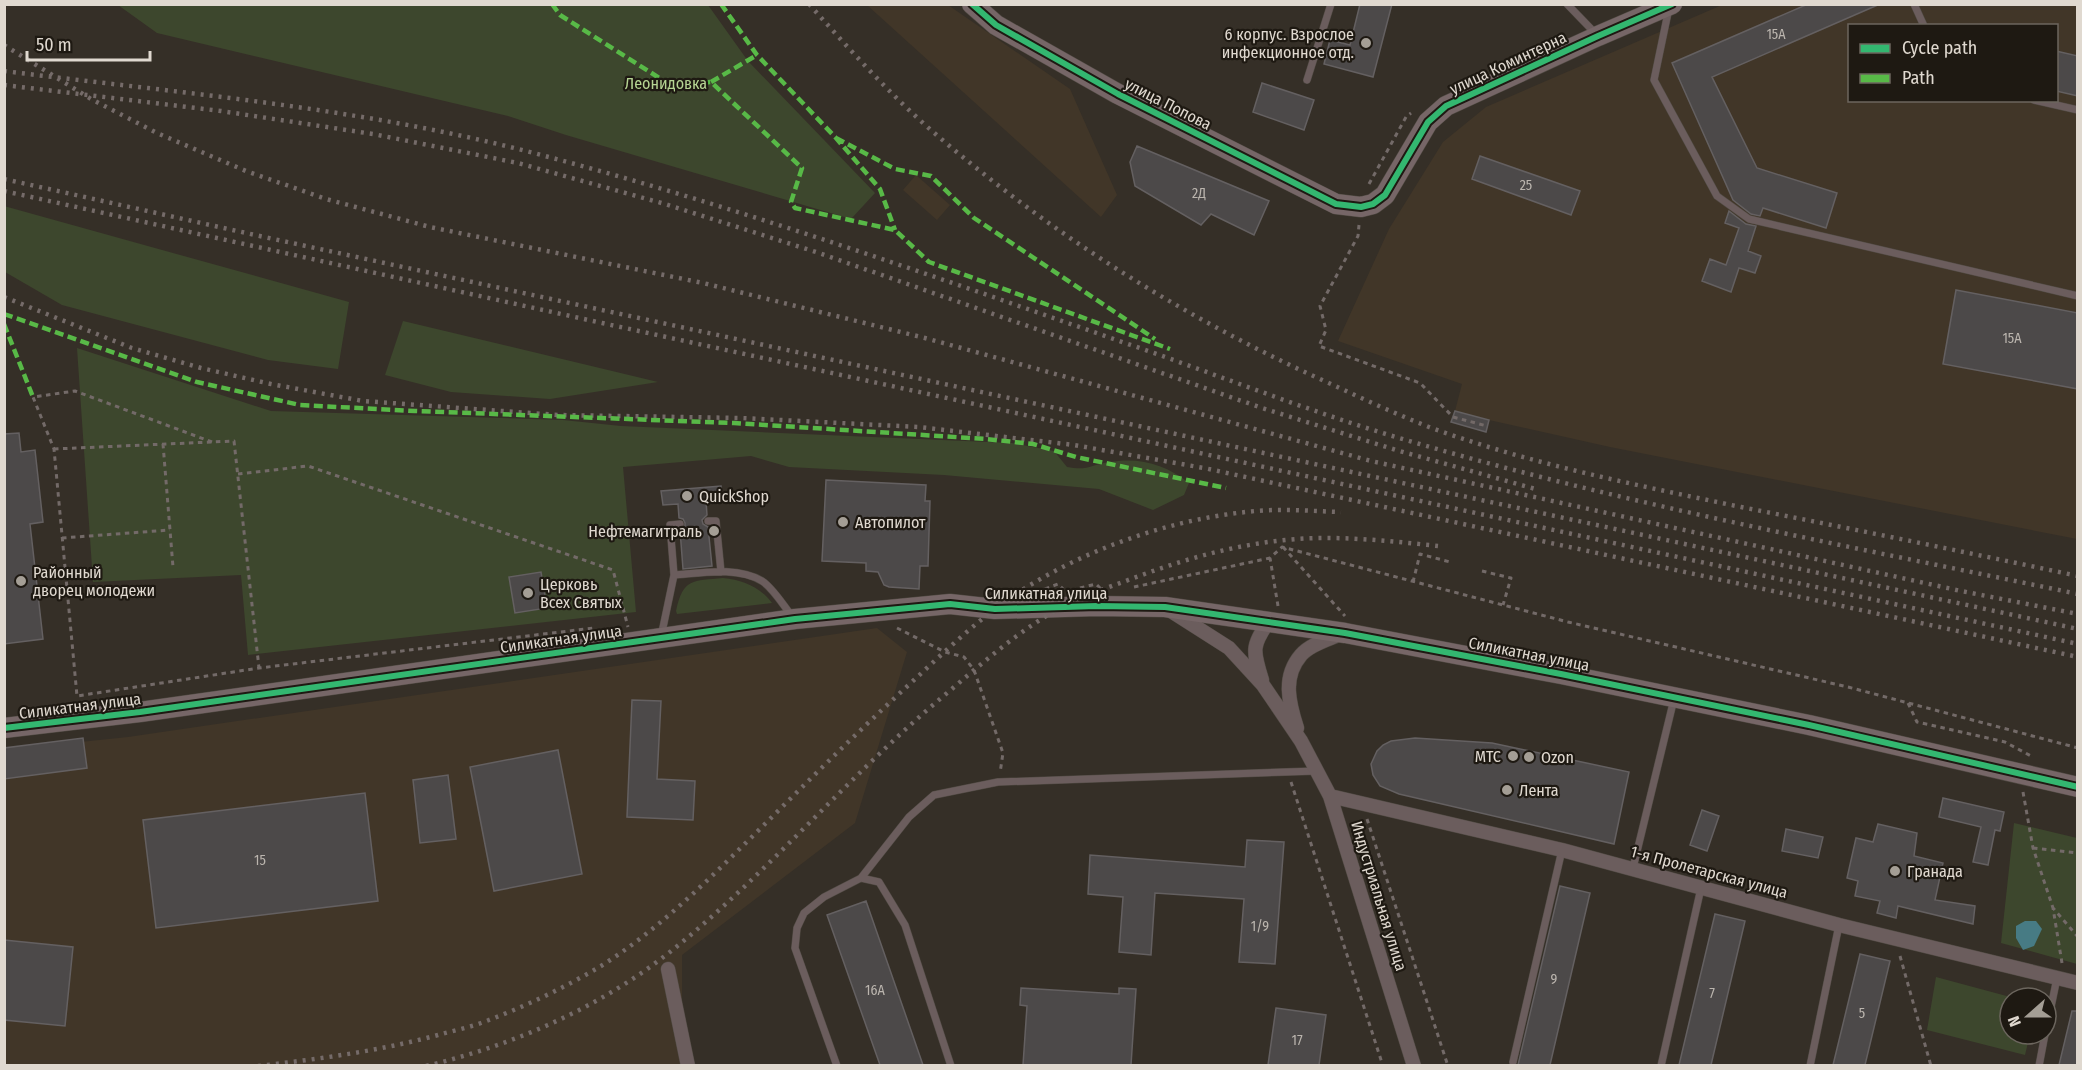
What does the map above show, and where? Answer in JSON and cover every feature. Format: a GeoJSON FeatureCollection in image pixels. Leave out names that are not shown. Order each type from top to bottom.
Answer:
{"type":"FeatureCollection","features":[{"type":"Feature","properties":{"kind":"street","name":"улица Попова"},"geometry":{"type":"LineString","coordinates":[[972,4],[996,25],[1118,94],[1336,204],[1361,207]]}},
{"type":"Feature","properties":{"kind":"street","name":"улица Коминтерна"},"geometry":{"type":"LineString","coordinates":[[1361,207],[1372,204],[1385,195],[1428,122],[1446,106],[1593,28],[1669,5]]}},
{"type":"Feature","properties":{"kind":"street","name":"Силикатная улица"},"geometry":{"type":"LineString","coordinates":[[4,728],[129,713],[795,619],[950,604],[995,609],[1165,607],[1274,614],[1345,633],[1809,725],[2078,787]]}},
{"type":"Feature","properties":{"kind":"street","name":"Индустриальная улица"},"geometry":{"type":"LineString","coordinates":[[1165,607],[1229,648],[1263,685],[1301,741],[1330,795],[1414,1065]]}},
{"type":"Feature","properties":{"kind":"street","name":"Индустриальная улица"},"geometry":{"type":"LineString","coordinates":[[1263,685],[1254,650],[1257,638],[1274,614]]}},
{"type":"Feature","properties":{"kind":"street","name":"Индустриальная улица"},"geometry":{"type":"LineString","coordinates":[[1301,741],[1290,706],[1287,686],[1294,667],[1301,654],[1317,644],[1345,633]]}},
{"type":"Feature","properties":{"kind":"street","name":"1-я Пролетарская улица"},"geometry":{"type":"LineString","coordinates":[[1330,795],[1562,850],[1839,925],[2066,980]]}},
{"type":"Feature","properties":{"kind":"street"},"geometry":{"type":"LineString","coordinates":[[668,969],[688,1065]]}},
{"type":"Feature","properties":{"kind":"lane"},"geometry":{"type":"LineString","coordinates":[[1307,80],[1330,4]]}},
{"type":"Feature","properties":{"kind":"lane"},"geometry":{"type":"LineString","coordinates":[[1567,4],[1593,28]]}},
{"type":"Feature","properties":{"kind":"lane"},"geometry":{"type":"LineString","coordinates":[[1914,4],[1923,24]]}},
{"type":"Feature","properties":{"kind":"lane"},"geometry":{"type":"LineString","coordinates":[[1669,5],[1654,80],[1718,196],[1749,219],[2078,296]]}},
{"type":"Feature","properties":{"kind":"lane"},"geometry":{"type":"LineString","coordinates":[[2043,102],[2078,110]]}},
{"type":"Feature","properties":{"kind":"lane"},"geometry":{"type":"LineString","coordinates":[[708,521],[716,521],[721,572]]}},
{"type":"Feature","properties":{"kind":"lane"},"geometry":{"type":"LineString","coordinates":[[661,638],[674,575],[670,525],[680,524]]}},
{"type":"Feature","properties":{"kind":"lane"},"geometry":{"type":"LineString","coordinates":[[710,542],[718,541]]}},
{"type":"Feature","properties":{"kind":"lane"},"geometry":{"type":"LineString","coordinates":[[672,545],[681,544]]}},
{"type":"Feature","properties":{"kind":"lane"},"geometry":{"type":"LineString","coordinates":[[711,557],[720,556]]}},
{"type":"Feature","properties":{"kind":"lane"},"geometry":{"type":"LineString","coordinates":[[673,560],[683,559]]}},
{"type":"Feature","properties":{"kind":"lane"},"geometry":{"type":"LineString","coordinates":[[674,575],[721,572],[748,575],[763,581],[795,619]]}},
{"type":"Feature","properties":{"kind":"lane"},"geometry":{"type":"LineString","coordinates":[[1633,868],[1675,697]]}},
{"type":"Feature","properties":{"kind":"lane"},"geometry":{"type":"LineString","coordinates":[[837,1065],[795,948],[797,928],[804,914],[824,897],[861,878],[909,817],[934,795],[998,782],[1317,771]]}},
{"type":"Feature","properties":{"kind":"lane"},"geometry":{"type":"LineString","coordinates":[[1513,1062],[1562,850]]}},
{"type":"Feature","properties":{"kind":"lane"},"geometry":{"type":"LineString","coordinates":[[861,878],[879,882],[905,925],[951,1065]]}},
{"type":"Feature","properties":{"kind":"lane"},"geometry":{"type":"LineString","coordinates":[[1661,1065],[1701,888]]}},
{"type":"Feature","properties":{"kind":"lane"},"geometry":{"type":"LineString","coordinates":[[1810,1065],[1839,925]]}},
{"type":"Feature","properties":{"kind":"lane"},"geometry":{"type":"LineString","coordinates":[[2058,1001],[2066,980]]}},
{"type":"Feature","properties":{"kind":"lane"},"geometry":{"type":"LineString","coordinates":[[2039,1065],[2043,1046]]}},
{"type":"Feature","properties":{"kind":"path"},"geometry":{"type":"LineString","coordinates":[[1361,207],[1358,236],[1320,306],[1326,330],[1319,346],[1420,383],[1453,417],[1487,426]]}},
{"type":"Feature","properties":{"kind":"path"},"geometry":{"type":"LineString","coordinates":[[54,449],[163,444],[212,442],[234,441],[259,668],[77,696],[54,449],[33,398],[75,391],[212,442]]}},
{"type":"Feature","properties":{"kind":"path"},"geometry":{"type":"LineString","coordinates":[[163,444],[172,567]]}},
{"type":"Feature","properties":{"kind":"path"},"geometry":{"type":"LineString","coordinates":[[238,474],[308,466],[613,570],[632,642]]}},
{"type":"Feature","properties":{"kind":"path"},"geometry":{"type":"LineString","coordinates":[[62,538],[170,530]]}},
{"type":"Feature","properties":{"kind":"path"},"geometry":{"type":"LineString","coordinates":[[1282,547],[1503,605],[1848,687],[2078,748]]}},
{"type":"Feature","properties":{"kind":"path"},"geometry":{"type":"LineString","coordinates":[[1274,614],[1270,558],[1282,547]]}},
{"type":"Feature","properties":{"kind":"path"},"geometry":{"type":"LineString","coordinates":[[1282,547],[1346,617],[1335,615]]}},
{"type":"Feature","properties":{"kind":"path"},"geometry":{"type":"LineString","coordinates":[[1413,582],[1420,554],[1450,562]]}},
{"type":"Feature","properties":{"kind":"path"},"geometry":{"type":"LineString","coordinates":[[1482,571],[1510,578],[1503,605]]}},
{"type":"Feature","properties":{"kind":"path"},"geometry":{"type":"LineString","coordinates":[[892,626],[945,652],[964,657],[974,670],[1003,753],[998,782]]}},
{"type":"Feature","properties":{"kind":"path"},"geometry":{"type":"LineString","coordinates":[[1908,703],[1917,722],[2005,742],[2031,756]]}},
{"type":"Feature","properties":{"kind":"path"},"geometry":{"type":"LineString","coordinates":[[1288,772],[1383,1065]]}},
{"type":"Feature","properties":{"kind":"path"},"geometry":{"type":"LineString","coordinates":[[2023,791],[2033,848],[2053,908],[2066,980]]}},
{"type":"Feature","properties":{"kind":"path"},"geometry":{"type":"LineString","coordinates":[[1361,801],[1448,1065]]}},
{"type":"Feature","properties":{"kind":"path"},"geometry":{"type":"LineString","coordinates":[[2033,848],[2078,853]]}},
{"type":"Feature","properties":{"kind":"path"},"geometry":{"type":"LineString","coordinates":[[2053,908],[2078,937]]}},
{"type":"Feature","properties":{"kind":"path"},"geometry":{"type":"LineString","coordinates":[[1900,956],[1931,1065]]}},
{"type":"Feature","properties":{"kind":"shaded area"},"geometry":{"type":"Polygon","coordinates":[[[867,5],[948,5],[1070,89],[1117,195],[1101,217],[867,5]]]}},
{"type":"Feature","properties":{"kind":"shaded area"},"geometry":{"type":"Polygon","coordinates":[[[1722,5],[2077,5],[2077,539],[1610,447],[1455,411],[1462,384],[1338,341],[1389,229],[1443,142],[1486,107],[1722,5]]]}},
{"type":"Feature","properties":{"kind":"shaded area"},"geometry":{"type":"Polygon","coordinates":[[[916,175],[950,205],[937,220],[903,190],[916,175]]]}},
{"type":"Feature","properties":{"kind":"shaded area"},"geometry":{"type":"Polygon","coordinates":[[[877,628],[907,652],[855,823],[682,955],[682,1065],[5,1065],[4,750],[128,737],[877,628]]]}},
{"type":"Feature","properties":{"kind":"green space","name":"Леонидовка"},"geometry":{"type":"Polygon","coordinates":[[[118,5],[708,5],[748,61],[875,193],[851,219],[508,116],[157,33],[118,5]]]}},
{"type":"Feature","properties":{"kind":"green space"},"geometry":{"type":"Polygon","coordinates":[[[4,206],[349,302],[338,369],[268,360],[62,305],[5,272],[4,206]]]}},
{"type":"Feature","properties":{"kind":"green space"},"geometry":{"type":"Polygon","coordinates":[[[403,321],[658,382],[550,399],[451,392],[385,375],[403,321]]]}},
{"type":"Feature","properties":{"kind":"green space"},"geometry":{"type":"Polygon","coordinates":[[[77,348],[271,411],[563,420],[621,426],[1012,443],[1054,451],[1067,467],[1085,468],[1103,463],[1142,461],[1171,471],[1189,483],[1184,495],[1153,510],[1099,489],[944,475],[789,467],[751,456],[623,467],[636,612],[248,655],[241,575],[93,582],[77,348]],[[509,577],[515,613],[547,608],[509,577]]]}},
{"type":"Feature","properties":{"kind":"green space"},"geometry":{"type":"Polygon","coordinates":[[[723,578],[750,585],[772,603],[677,614],[682,592],[691,583],[723,578]]]}},
{"type":"Feature","properties":{"kind":"green space"},"geometry":{"type":"Polygon","coordinates":[[[2014,823],[2077,838],[2077,964],[2001,943],[2014,823]]]}},
{"type":"Feature","properties":{"kind":"green space"},"geometry":{"type":"Polygon","coordinates":[[[1936,977],[1998,994],[1998,1046],[2027,1046],[2025,1055],[1927,1030],[1936,977]]]}},
{"type":"Feature","properties":{"kind":"water"},"geometry":{"type":"Polygon","coordinates":[[[2025,921],[2036,921],[2042,929],[2034,946],[2023,950],[2016,938],[2016,926],[2025,921]]]}},
{"type":"Feature","properties":{"kind":"building","name":"6 корпус. Взрослое инфекционное отд."},"geometry":{"type":"Polygon","coordinates":[[[1360,4],[1392,4],[1373,77],[1324,64],[1330,40],[1350,45],[1360,4]]]}},
{"type":"Feature","properties":{"kind":"building"},"geometry":{"type":"Polygon","coordinates":[[[1808,4],[1880,4],[1712,77],[1757,168],[1837,193],[1826,228],[1763,208],[1760,216],[1751,214],[1733,200],[1672,63],[1808,4]]]}},
{"type":"Feature","properties":{"kind":"building"},"geometry":{"type":"Polygon","coordinates":[[[2058,51],[2078,56],[2078,96],[2058,91],[2058,51]]]}},
{"type":"Feature","properties":{"kind":"building"},"geometry":{"type":"Polygon","coordinates":[[[1262,83],[1314,100],[1304,130],[1253,112],[1262,83]]]}},
{"type":"Feature","properties":{"kind":"building"},"geometry":{"type":"Polygon","coordinates":[[[1137,146],[1269,201],[1254,235],[1211,214],[1201,225],[1135,186],[1130,162],[1137,146]]]}},
{"type":"Feature","properties":{"kind":"building"},"geometry":{"type":"Polygon","coordinates":[[[1480,156],[1580,191],[1571,215],[1472,179],[1480,156]]]}},
{"type":"Feature","properties":{"kind":"building"},"geometry":{"type":"Polygon","coordinates":[[[1729,211],[1746,224],[1756,226],[1748,251],[1761,256],[1755,273],[1739,268],[1731,292],[1702,281],[1710,259],[1726,265],[1739,228],[1725,223],[1729,211]]]}},
{"type":"Feature","properties":{"kind":"building"},"geometry":{"type":"Polygon","coordinates":[[[1956,290],[2078,313],[2078,389],[1943,364],[1956,290]]]}},
{"type":"Feature","properties":{"kind":"building"},"geometry":{"type":"Polygon","coordinates":[[[1455,411],[1489,420],[1486,432],[1451,422],[1455,411]]]}},
{"type":"Feature","properties":{"kind":"building","name":"Районный дворец молодежи"},"geometry":{"type":"Polygon","coordinates":[[[19,433],[21,452],[35,450],[43,522],[30,524],[43,639],[4,644],[4,434],[19,433]]]}},
{"type":"Feature","properties":{"kind":"building"},"geometry":{"type":"Polygon","coordinates":[[[826,480],[926,485],[925,501],[930,501],[928,566],[920,566],[919,589],[884,585],[878,572],[866,571],[866,563],[822,561],[826,480]]]}},
{"type":"Feature","properties":{"kind":"building"},"geometry":{"type":"Polygon","coordinates":[[[721,486],[722,500],[706,501],[707,515],[702,520],[703,524],[708,527],[712,566],[683,569],[680,530],[685,527],[685,523],[679,518],[678,504],[663,505],[661,491],[721,486]]]}},
{"type":"Feature","properties":{"kind":"building","name":"Церковь Всех Святых"},"geometry":{"type":"Polygon","coordinates":[[[541,572],[547,608],[515,613],[509,577],[541,572]]]}},
{"type":"Feature","properties":{"kind":"building"},"geometry":{"type":"Polygon","coordinates":[[[632,700],[661,701],[657,779],[695,781],[693,820],[627,817],[632,700]]]}},
{"type":"Feature","properties":{"kind":"building"},"geometry":{"type":"Polygon","coordinates":[[[83,738],[87,768],[4,779],[4,748],[83,738]]]}},
{"type":"Feature","properties":{"kind":"building","name":"Лента"},"geometry":{"type":"Polygon","coordinates":[[[1415,738],[1492,743],[1629,772],[1614,844],[1399,794],[1380,786],[1373,775],[1371,764],[1377,751],[1391,741],[1415,738]]]}},
{"type":"Feature","properties":{"kind":"building"},"geometry":{"type":"Polygon","coordinates":[[[558,750],[582,874],[494,891],[470,767],[558,750]]]}},
{"type":"Feature","properties":{"kind":"building"},"geometry":{"type":"Polygon","coordinates":[[[448,775],[456,839],[420,843],[413,780],[448,775]]]}},
{"type":"Feature","properties":{"kind":"building"},"geometry":{"type":"Polygon","coordinates":[[[365,793],[378,901],[156,928],[143,820],[365,793]]]}},
{"type":"Feature","properties":{"kind":"building"},"geometry":{"type":"Polygon","coordinates":[[[1943,798],[2004,812],[2000,831],[1995,830],[1988,865],[1973,862],[1981,827],[1939,817],[1943,798]]]}},
{"type":"Feature","properties":{"kind":"building"},"geometry":{"type":"Polygon","coordinates":[[[1702,810],[1719,816],[1707,851],[1690,845],[1702,810]]]}},
{"type":"Feature","properties":{"kind":"building","name":"Гранада"},"geometry":{"type":"Polygon","coordinates":[[[1878,824],[1917,833],[1914,856],[1943,863],[1935,900],[1975,906],[1973,924],[1898,906],[1896,918],[1877,913],[1880,901],[1855,896],[1858,881],[1847,878],[1856,838],[1873,842],[1878,824]]]}},
{"type":"Feature","properties":{"kind":"building"},"geometry":{"type":"Polygon","coordinates":[[[1786,829],[1823,837],[1818,858],[1782,851],[1786,829]]]}},
{"type":"Feature","properties":{"kind":"building"},"geometry":{"type":"Polygon","coordinates":[[[1247,840],[1284,842],[1275,964],[1239,962],[1244,899],[1155,893],[1151,955],[1119,952],[1123,897],[1088,894],[1090,855],[1245,867],[1247,840]]]}},
{"type":"Feature","properties":{"kind":"building"},"geometry":{"type":"Polygon","coordinates":[[[1560,886],[1590,893],[1550,1065],[1518,1065],[1560,886]]]}},
{"type":"Feature","properties":{"kind":"building"},"geometry":{"type":"Polygon","coordinates":[[[866,901],[923,1065],[880,1065],[827,915],[866,901]]]}},
{"type":"Feature","properties":{"kind":"building"},"geometry":{"type":"Polygon","coordinates":[[[1715,914],[1745,921],[1711,1065],[1679,1065],[1715,914]]]}},
{"type":"Feature","properties":{"kind":"building"},"geometry":{"type":"Polygon","coordinates":[[[4,940],[73,947],[65,1026],[4,1020],[4,940]]]}},
{"type":"Feature","properties":{"kind":"building"},"geometry":{"type":"Polygon","coordinates":[[[1860,954],[1890,961],[1865,1065],[1833,1065],[1860,954]]]}},
{"type":"Feature","properties":{"kind":"building"},"geometry":{"type":"Polygon","coordinates":[[[1021,988],[1119,994],[1119,988],[1136,989],[1131,1065],[1023,1065],[1027,1006],[1020,1005],[1021,988]]]}},
{"type":"Feature","properties":{"kind":"building"},"geometry":{"type":"Polygon","coordinates":[[[1276,1008],[1326,1015],[1319,1065],[1268,1065],[1276,1008]]]}},
{"type":"Feature","properties":{"kind":"building"},"geometry":{"type":"Polygon","coordinates":[[[2072,1011],[2078,1011],[2078,1065],[2059,1065],[2072,1011]]]}},
{"type":"Feature","properties":{"kind":"railway"},"geometry":{"type":"LineString","coordinates":[[809,4],[872,73],[922,122],[1030,210],[1126,275],[1176,305],[1226,333],[1367,401],[1467,440],[1583,473],[2078,576]]}},
{"type":"Feature","properties":{"kind":"railway"},"geometry":{"type":"LineString","coordinates":[[4,45],[91,99],[157,133],[246,171],[326,199],[430,227],[703,283],[925,338],[1371,461],[1961,591],[2078,614]]}},
{"type":"Feature","properties":{"kind":"railway"},"geometry":{"type":"LineString","coordinates":[[4,71],[332,112],[462,136],[526,151],[684,195],[840,245],[1310,409],[1406,440],[1656,505],[2078,594]]}},
{"type":"Feature","properties":{"kind":"railway"},"geometry":{"type":"LineString","coordinates":[[4,85],[221,111],[373,134],[518,163],[665,204],[816,252],[1262,408],[1396,450],[1539,490]]}},
{"type":"Feature","properties":{"kind":"railway"},"geometry":{"type":"LineString","coordinates":[[4,179],[2078,629]]}},
{"type":"Feature","properties":{"kind":"railway"},"geometry":{"type":"LineString","coordinates":[[4,191],[2078,644]]}},
{"type":"Feature","properties":{"kind":"railway"},"geometry":{"type":"LineString","coordinates":[[4,297],[132,348],[201,368],[363,401],[558,415],[741,418],[919,427],[1074,445],[1204,468],[2078,657]]}},
{"type":"Feature","properties":{"kind":"railway"},"geometry":{"type":"LineString","coordinates":[[258,1066],[371,1050],[416,1041],[470,1026],[542,997],[601,966],[646,934],[688,898],[858,732],[963,635],[995,609],[1051,573],[1114,544],[1147,533],[1213,517],[1269,510],[1341,512]]}},
{"type":"Feature","properties":{"kind":"railway"},"geometry":{"type":"LineString","coordinates":[[426,1066],[494,1046],[561,1019],[623,985],[653,965],[715,914],[874,759],[940,699],[1011,640],[1066,605],[1147,573],[1197,557],[1247,545],[1325,538],[1367,539],[1438,546]]}},
{"type":"Feature","properties":{"kind":"marked path"},"geometry":{"type":"LineString","coordinates":[[552,4],[560,15],[672,86],[711,82],[802,168],[791,202],[795,208],[895,230],[929,262],[1170,349]]}},
{"type":"Feature","properties":{"kind":"marked path"},"geometry":{"type":"LineString","coordinates":[[721,4],[757,55],[836,138],[880,189],[895,230]]}},
{"type":"Feature","properties":{"kind":"marked path"},"geometry":{"type":"LineString","coordinates":[[711,82],[757,55]]}},
{"type":"Feature","properties":{"kind":"marked path"},"geometry":{"type":"LineString","coordinates":[[836,138],[895,169],[931,176],[974,218],[1155,339]]}},
{"type":"Feature","properties":{"kind":"marked path"},"geometry":{"type":"LineString","coordinates":[[4,314],[197,382],[300,405],[734,423],[986,439],[1033,444],[1076,457],[1226,488]]}},
{"type":"Feature","properties":{"kind":"marked path"},"geometry":{"type":"LineString","coordinates":[[4,324],[33,397]]}},
{"type":"Feature","properties":{"kind":"cycle path"},"geometry":{"type":"LineString","coordinates":[[972,4],[996,25],[1118,94],[1336,204],[1361,207],[1373,204],[1385,195],[1428,122],[1446,106],[1672,4]]}},
{"type":"Feature","properties":{"kind":"cycle path"},"geometry":{"type":"LineString","coordinates":[[4,728],[140,712],[795,619],[950,604],[995,609],[1165,607],[1345,633],[1561,674],[1809,725],[2078,787]]}},
{"type":"Feature","properties":{"kind":"place","name":"6 корпус. Взрослое инфекционное отд."},"geometry":{"type":"Point","coordinates":[1366,43]}},
{"type":"Feature","properties":{"kind":"place","name":"QuickShop"},"geometry":{"type":"Point","coordinates":[687,496]}},
{"type":"Feature","properties":{"kind":"place","name":"Автопилот"},"geometry":{"type":"Point","coordinates":[843,522]}},
{"type":"Feature","properties":{"kind":"place","name":"Нефтемагитраль"},"geometry":{"type":"Point","coordinates":[714,531]}},
{"type":"Feature","properties":{"kind":"place","name":"Районный дворец молодежи"},"geometry":{"type":"Point","coordinates":[21,581]}},
{"type":"Feature","properties":{"kind":"place","name":"Церковь Всех Святых"},"geometry":{"type":"Point","coordinates":[528,593]}},
{"type":"Feature","properties":{"kind":"place","name":"МТС"},"geometry":{"type":"Point","coordinates":[1513,756]}},
{"type":"Feature","properties":{"kind":"place","name":"Ozon"},"geometry":{"type":"Point","coordinates":[1529,757]}},
{"type":"Feature","properties":{"kind":"place","name":"Лента"},"geometry":{"type":"Point","coordinates":[1507,790]}},
{"type":"Feature","properties":{"kind":"place","name":"Гранада"},"geometry":{"type":"Point","coordinates":[1895,871]}}]}
